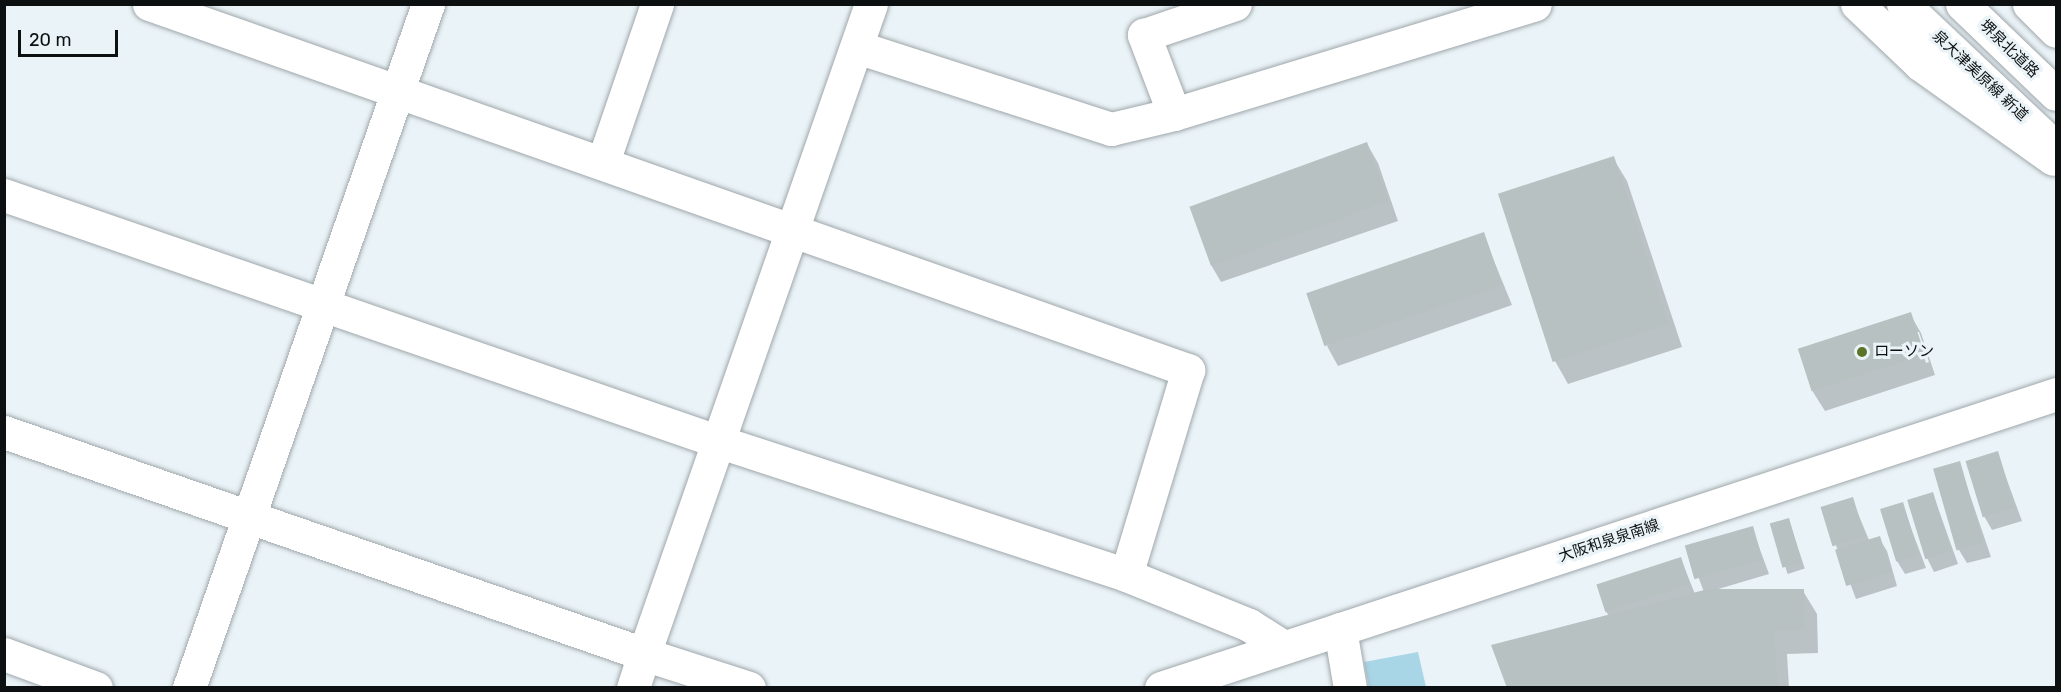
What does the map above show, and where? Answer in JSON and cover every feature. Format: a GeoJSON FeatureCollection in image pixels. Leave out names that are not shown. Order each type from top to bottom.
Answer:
{"type":"FeatureCollection","features":[{"type":"Feature","properties":{"kind":"main road"},"geometry":{"type":"LineString","coordinates":[[149,4],[199,13],[398,91],[1188,370],[1126,575]]}},
{"type":"Feature","properties":{"kind":"main road"},"geometry":{"type":"LineString","coordinates":[[189,687],[246,515],[323,305],[428,4]]}},
{"type":"Feature","properties":{"kind":"main road"},"geometry":{"type":"LineString","coordinates":[[603,162],[657,4]]}},
{"type":"Feature","properties":{"kind":"main road"},"geometry":{"type":"LineString","coordinates":[[633,687],[791,228],[871,4]]}},
{"type":"Feature","properties":{"kind":"main road"},"geometry":{"type":"LineString","coordinates":[[1174,114],[1144,35],[1235,4]]}},
{"type":"Feature","properties":{"kind":"main road"},"geometry":{"type":"LineString","coordinates":[[857,47],[1111,129],[1174,114],[1535,4]]}},
{"type":"Feature","properties":{"kind":"main road"},"geometry":{"type":"LineString","coordinates":[[1857,4],[1920,64],[2056,162]]}},
{"type":"Feature","properties":{"kind":"main road","name":"泉大津美原線 新道"},"geometry":{"type":"LineString","coordinates":[[1903,4],[2056,148]]}},
{"type":"Feature","properties":{"kind":"main road","name":"堺泉北道路"},"geometry":{"type":"LineString","coordinates":[[1962,4],[2056,94]]}},
{"type":"Feature","properties":{"kind":"main road"},"geometry":{"type":"LineString","coordinates":[[2029,4],[2056,31]]}},
{"type":"Feature","properties":{"kind":"main road"},"geometry":{"type":"LineString","coordinates":[[4,195],[717,441],[1126,575],[1249,625],[1284,647]]}},
{"type":"Feature","properties":{"kind":"main road","name":"大阪和泉泉南線"},"geometry":{"type":"LineString","coordinates":[[1161,687],[2056,394]]}},
{"type":"Feature","properties":{"kind":"main road"},"geometry":{"type":"LineString","coordinates":[[4,432],[644,654],[749,687]]}},
{"type":"Feature","properties":{"kind":"main road"},"geometry":{"type":"LineString","coordinates":[[1340,629],[1350,687]]}},
{"type":"Feature","properties":{"kind":"main road"},"geometry":{"type":"LineString","coordinates":[[4,654],[96,687]]}},
{"type":"Feature","properties":{"kind":"shaded area"},"geometry":{"type":"Polygon","coordinates":[[[1418,652],[1426,687],[1369,687],[1364,662],[1418,652]]]}},
{"type":"Feature","properties":{"kind":"building"},"geometry":{"type":"Polygon","coordinates":[[[1367,142],[1389,201],[1211,266],[1189,207],[1367,142]]]}},
{"type":"Feature","properties":{"kind":"building"},"geometry":{"type":"Polygon","coordinates":[[[1614,156],[1669,324],[1553,362],[1498,194],[1614,156]]]}},
{"type":"Feature","properties":{"kind":"building"},"geometry":{"type":"Polygon","coordinates":[[[1484,232],[1502,285],[1324,346],[1306,293],[1484,232]]]}},
{"type":"Feature","properties":{"kind":"building","name":"ローソン"},"geometry":{"type":"Polygon","coordinates":[[[1911,312],[1925,355],[1812,392],[1798,349],[1911,312]]]}},
{"type":"Feature","properties":{"kind":"building"},"geometry":{"type":"Polygon","coordinates":[[[1998,451],[2015,507],[1983,517],[1965,461],[1998,451]]]}},
{"type":"Feature","properties":{"kind":"building"},"geometry":{"type":"Polygon","coordinates":[[[1960,461],[1983,543],[1957,550],[1933,469],[1960,461]]]}},
{"type":"Feature","properties":{"kind":"building"},"geometry":{"type":"Polygon","coordinates":[[[1933,492],[1951,551],[1925,559],[1907,500],[1933,492]]]}},
{"type":"Feature","properties":{"kind":"building"},"geometry":{"type":"Polygon","coordinates":[[[1853,497],[1865,536],[1832,546],[1820,507],[1853,497]]]}},
{"type":"Feature","properties":{"kind":"building"},"geometry":{"type":"Polygon","coordinates":[[[1903,502],[1919,555],[1896,562],[1880,509],[1903,502]]]}},
{"type":"Feature","properties":{"kind":"building"},"geometry":{"type":"Polygon","coordinates":[[[1789,518],[1802,562],[1782,568],[1770,524],[1789,518]]]}},
{"type":"Feature","properties":{"kind":"building"},"geometry":{"type":"Polygon","coordinates":[[[1753,526],[1763,560],[1694,579],[1685,546],[1753,526]]]}},
{"type":"Feature","properties":{"kind":"building"},"geometry":{"type":"Polygon","coordinates":[[[1880,536],[1891,572],[1846,586],[1835,550],[1880,536]]]}},
{"type":"Feature","properties":{"kind":"building"},"geometry":{"type":"Polygon","coordinates":[[[1681,557],[1690,585],[1605,612],[1596,585],[1681,557]]]}},
{"type":"Feature","properties":{"kind":"building"},"geometry":{"type":"Polygon","coordinates":[[[1708,589],[1804,589],[1805,630],[1774,631],[1778,688],[1507,688],[1491,645],[1708,589]]]}},
{"type":"Feature","properties":{"kind":"place","name":"ローソン"},"geometry":{"type":"Point","coordinates":[1862,352]}}]}
